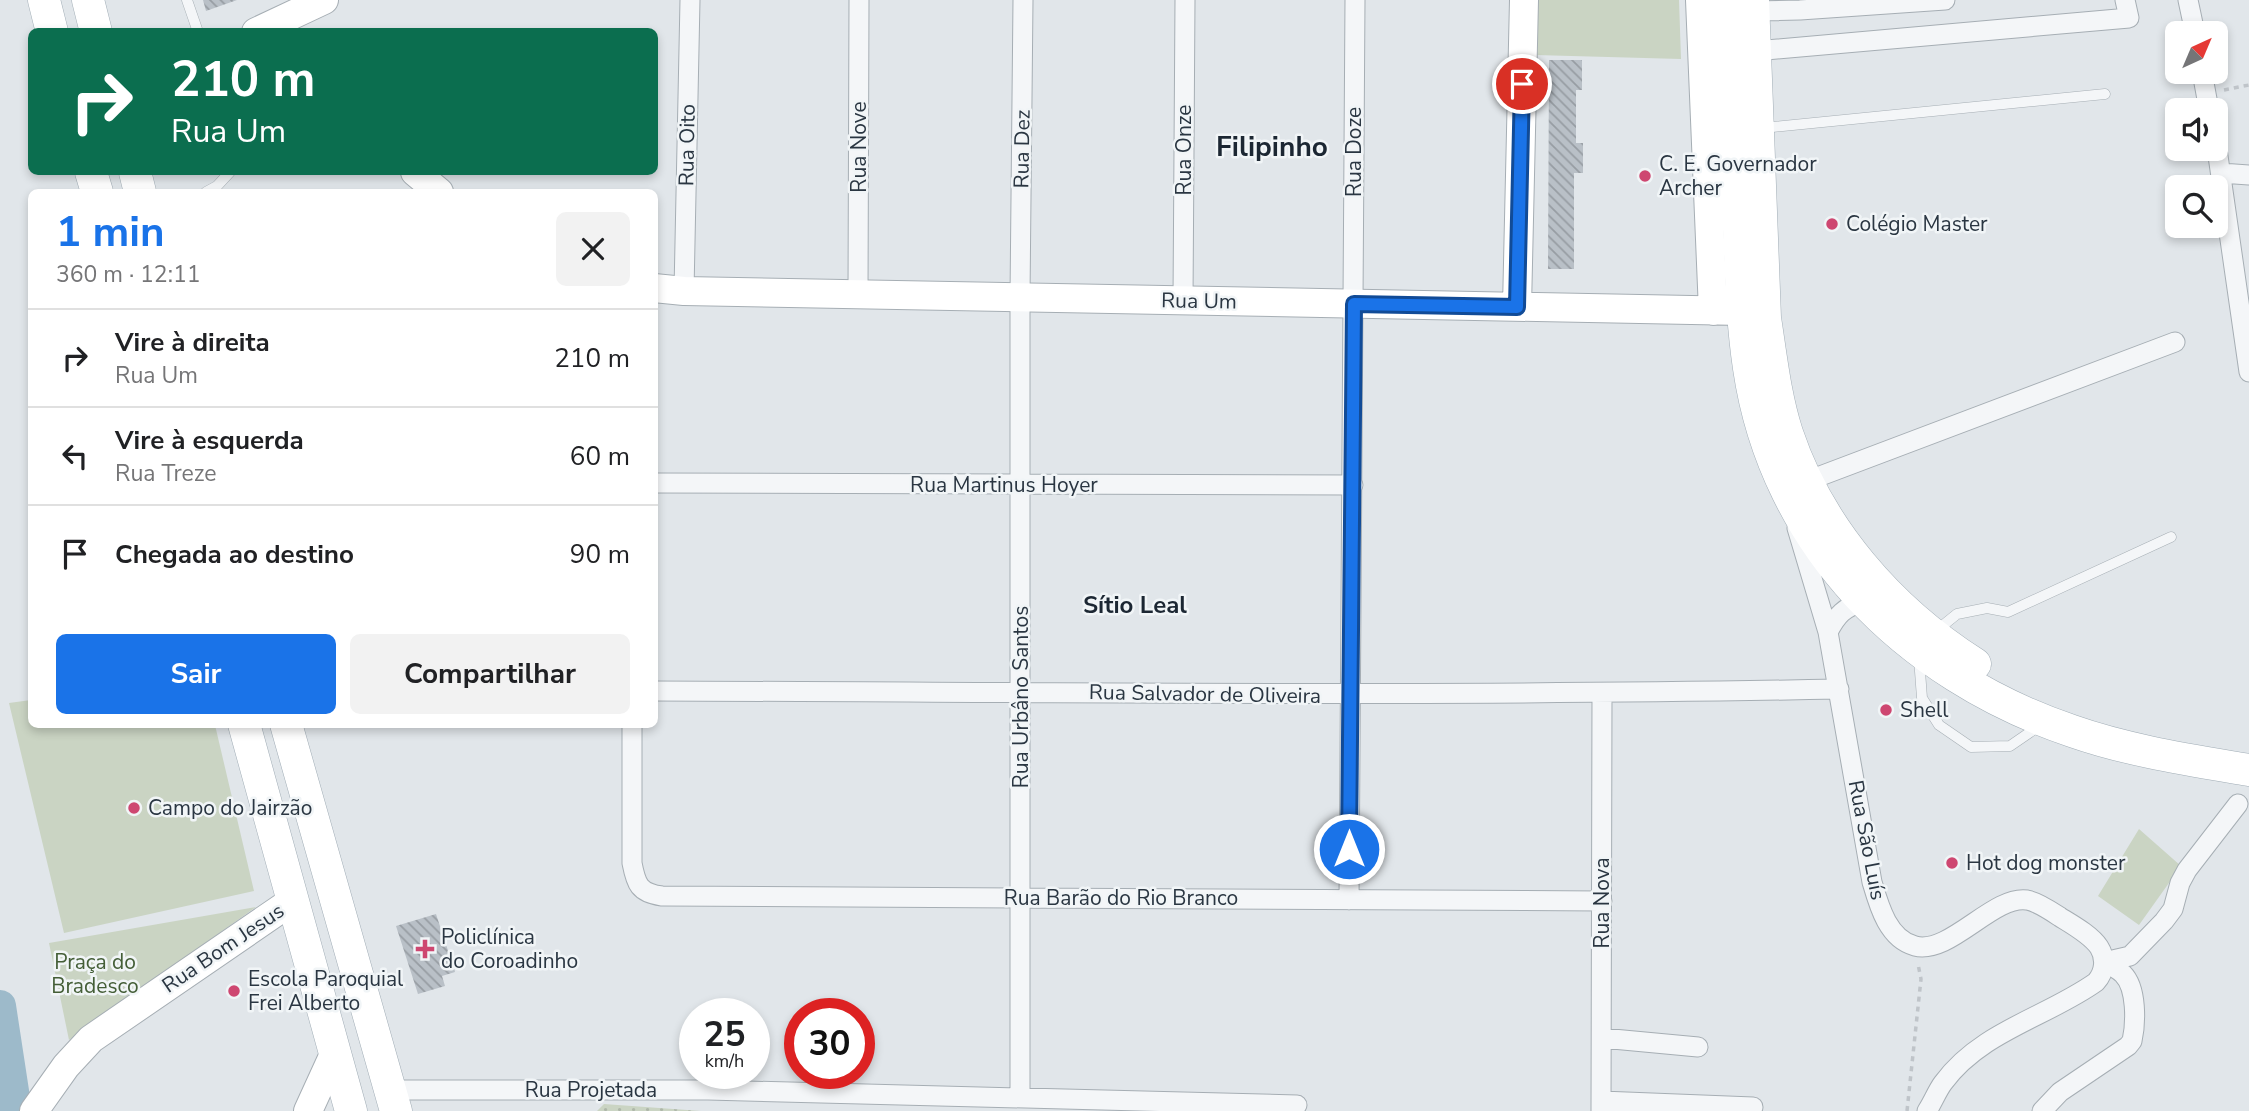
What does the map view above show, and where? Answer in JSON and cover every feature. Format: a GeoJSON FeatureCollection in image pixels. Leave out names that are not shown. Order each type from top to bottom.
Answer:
{"type":"FeatureCollection","features":[{"type":"Feature","properties":{"kind":"main road"},"geometry":{"type":"LineString","coordinates":[[44,0],[51,28]]}},
{"type":"Feature","properties":{"kind":"main road"},"geometry":{"type":"LineString","coordinates":[[88,0],[95,28]]}},
{"type":"Feature","properties":{"kind":"main road"},"geometry":{"type":"LineString","coordinates":[[270,28],[324,0]]}},
{"type":"Feature","properties":{"kind":"main road"},"geometry":{"type":"LineString","coordinates":[[1517,307],[1524,0]]}},
{"type":"Feature","properties":{"kind":"main road"},"geometry":{"type":"LineString","coordinates":[[1700,0],[1728,311],[1749,369],[1761,424],[1796,484],[1896,602],[1925,642],[1984,694],[2045,721],[2102,740],[2249,770]]}},
{"type":"Feature","properties":{"kind":"main road"},"geometry":{"type":"LineString","coordinates":[[1728,311],[1744,4]]}},
{"type":"Feature","properties":{"kind":"main road"},"geometry":{"type":"LineString","coordinates":[[1744,4],[1755,51],[1765,318],[1772,370],[1796,484],[1817,545],[1863,602],[1925,642],[2013,685],[2067,707],[2151,731],[2249,748]]}},
{"type":"Feature","properties":{"kind":"main road"},"geometry":{"type":"LineString","coordinates":[[419,175],[435,189]]}},
{"type":"Feature","properties":{"kind":"main road","name":"Rua Um"},"geometry":{"type":"LineString","coordinates":[[658,288],[1728,311]]}},
{"type":"Feature","properties":{"kind":"main road"},"geometry":{"type":"LineString","coordinates":[[287,728],[392,1100]]}},
{"type":"Feature","properties":{"kind":"main road"},"geometry":{"type":"LineString","coordinates":[[247,734],[276,784],[286,817],[298,826],[312,819]]}},
{"type":"Feature","properties":{"kind":"main road"},"geometry":{"type":"LineString","coordinates":[[247,734],[351,1111]]}},
{"type":"Feature","properties":{"kind":"main road"},"geometry":{"type":"LineString","coordinates":[[292,901],[308,897],[321,907],[348,998],[372,1030]]}},
{"type":"Feature","properties":{"kind":"main road","name":"Rua Bom Jesus"},"geometry":{"type":"LineString","coordinates":[[34,1111],[66,1066],[91,1039],[292,901]]}},
{"type":"Feature","properties":{"kind":"main road"},"geometry":{"type":"LineString","coordinates":[[308,1111],[335,1052]]}},
{"type":"Feature","properties":{"kind":"street","name":"Rua Oito"},"geometry":{"type":"LineString","coordinates":[[684,291],[690,0]]}},
{"type":"Feature","properties":{"kind":"street","name":"Rua Nove"},"geometry":{"type":"LineString","coordinates":[[858,294],[859,0]]}},
{"type":"Feature","properties":{"kind":"street","name":"Rua Dez"},"geometry":{"type":"LineString","coordinates":[[1020,297],[1023,0]]}},
{"type":"Feature","properties":{"kind":"street","name":"Rua Onze"},"geometry":{"type":"LineString","coordinates":[[1183,300],[1185,0]]}},
{"type":"Feature","properties":{"kind":"street","name":"Rua Doze"},"geometry":{"type":"LineString","coordinates":[[1349,900],[1355,0]]}},
{"type":"Feature","properties":{"kind":"street"},"geometry":{"type":"LineString","coordinates":[[1744,4],[1800,10],[1945,0]]}},
{"type":"Feature","properties":{"kind":"street"},"geometry":{"type":"LineString","coordinates":[[1755,51],[2129,18],[2125,0]]}},
{"type":"Feature","properties":{"kind":"street"},"geometry":{"type":"LineString","coordinates":[[2188,0],[2192,21]]}},
{"type":"Feature","properties":{"kind":"street"},"geometry":{"type":"LineString","coordinates":[[2219,161],[2249,372]]}},
{"type":"Feature","properties":{"kind":"street"},"geometry":{"type":"LineString","coordinates":[[2221,173],[2249,175]]}},
{"type":"Feature","properties":{"kind":"street","name":"Rua Urbâno Santos"},"geometry":{"type":"LineString","coordinates":[[1020,297],[1020,1096]]}},
{"type":"Feature","properties":{"kind":"street"},"geometry":{"type":"LineString","coordinates":[[1796,484],[2175,342]]}},
{"type":"Feature","properties":{"kind":"street","name":"Rua Martinus Hoyer"},"geometry":{"type":"LineString","coordinates":[[658,483],[1353,485]]}},
{"type":"Feature","properties":{"kind":"street","name":"Rua São Luís"},"geometry":{"type":"LineString","coordinates":[[1796,484],[1839,689],[1872,883],[1883,917],[1900,938],[1914,946],[1931,948],[2003,906],[2028,900],[2048,910],[2094,942],[2101,950],[2104,962],[2121,972],[2130,983],[2132,1041],[2060,1092],[2042,1111]]}},
{"type":"Feature","properties":{"kind":"street"},"geometry":{"type":"LineString","coordinates":[[1828,632],[1835,618],[1846,608],[1863,602]]}},
{"type":"Feature","properties":{"kind":"street","name":"Rua Salvador de Oliveira"},"geometry":{"type":"LineString","coordinates":[[658,691],[1349,695],[1839,689]]}},
{"type":"Feature","properties":{"kind":"street","name":"Rua Nova"},"geometry":{"type":"LineString","coordinates":[[1601,1106],[1602,694]]}},
{"type":"Feature","properties":{"kind":"street","name":"Rua Barão do Rio Branco"},"geometry":{"type":"LineString","coordinates":[[632,728],[632,863],[635,879],[641,889],[649,894],[1602,901]]}},
{"type":"Feature","properties":{"kind":"street"},"geometry":{"type":"LineString","coordinates":[[1927,1111],[1944,1082],[1970,1056],[2011,1028],[2088,988],[2100,977],[2104,962],[2130,956],[2164,922],[2173,909],[2180,883],[2187,870],[2238,804]]}},
{"type":"Feature","properties":{"kind":"street"},"geometry":{"type":"LineString","coordinates":[[1602,1038],[1698,1046]]}},
{"type":"Feature","properties":{"kind":"street","name":"Rua Projetada"},"geometry":{"type":"LineString","coordinates":[[392,1100],[708,1090],[1020,1096],[1303,1108]]}},
{"type":"Feature","properties":{"kind":"street"},"geometry":{"type":"LineString","coordinates":[[1601,1106],[1753,1107]]}},
{"type":"Feature","properties":{"kind":"lane"},"geometry":{"type":"LineString","coordinates":[[187,0],[197,28]]}},
{"type":"Feature","properties":{"kind":"lane"},"geometry":{"type":"LineString","coordinates":[[1758,128],[2105,94]]}},
{"type":"Feature","properties":{"kind":"lane"},"geometry":{"type":"LineString","coordinates":[[2045,721],[2010,746],[1971,747],[1939,725],[1922,698],[1925,642],[1957,614],[1987,608],[2008,612],[2171,537]]}},
{"type":"Feature","properties":{"kind":"path"},"geometry":{"type":"LineString","coordinates":[[2218,98],[2249,85]]}},
{"type":"Feature","properties":{"kind":"path"},"geometry":{"type":"LineString","coordinates":[[1907,1111],[1921,979]]}},
{"type":"Feature","properties":{"kind":"green space"},"geometry":{"type":"Polygon","coordinates":[[[1534,0],[1679,0],[1681,59],[1535,55],[1534,0]]]}},
{"type":"Feature","properties":{"kind":"green space","name":"Campo do Jairzão"},"geometry":{"type":"Polygon","coordinates":[[[28,700],[28,728],[216,728],[254,891],[64,933],[9,703],[28,700]]]}},
{"type":"Feature","properties":{"kind":"green space"},"geometry":{"type":"Polygon","coordinates":[[[2139,829],[2181,866],[2139,925],[2098,896],[2139,829]]]}},
{"type":"Feature","properties":{"kind":"green space","name":"Praça do Bradesco"},"geometry":{"type":"Polygon","coordinates":[[[256,907],[69,1040],[49,943],[256,907]]]}},
{"type":"Feature","properties":{"kind":"green space"},"geometry":{"type":"Polygon","coordinates":[[[604,1104],[701,1111],[597,1111],[604,1104]]]}},
{"type":"Feature","properties":{"kind":"building"},"geometry":{"type":"Polygon","coordinates":[[[203,0],[237,0],[206,11],[203,0]]]}},
{"type":"Feature","properties":{"kind":"building"},"geometry":{"type":"Polygon","coordinates":[[[1549,60],[1582,60],[1582,90],[1576,90],[1576,143],[1583,143],[1583,173],[1574,173],[1574,269],[1548,269],[1549,60]]]}},
{"type":"Feature","properties":{"kind":"building","name":"Policlínica do Coroadinho"},"geometry":{"type":"Polygon","coordinates":[[[436,914],[455,972],[442,976],[445,986],[418,994],[396,926],[436,914]]]}},
{"type":"Feature","properties":{"kind":"waterway"},"geometry":{"type":"LineString","coordinates":[[0,1006],[16,1111]]}},
{"type":"Feature","properties":{"kind":"place","name":"C. E. Governador Archer"},"geometry":{"type":"Point","coordinates":[1645,176]}},
{"type":"Feature","properties":{"kind":"place","name":"Colégio Master"},"geometry":{"type":"Point","coordinates":[1832,224]}},
{"type":"Feature","properties":{"kind":"place","name":"Shell"},"geometry":{"type":"Point","coordinates":[1886,710]}},
{"type":"Feature","properties":{"kind":"place","name":"Campo do Jairzão"},"geometry":{"type":"Point","coordinates":[134,808]}},
{"type":"Feature","properties":{"kind":"place","name":"Hot dog monster"},"geometry":{"type":"Point","coordinates":[1952,863]}},
{"type":"Feature","properties":{"kind":"place","name":"Policlínica do Coroadinho"},"geometry":{"type":"Point","coordinates":[425,949]}},
{"type":"Feature","properties":{"kind":"place","name":"Escola Paroquial Frei Alberto"},"geometry":{"type":"Point","coordinates":[234,991]}},
{"type":"Feature","properties":{"kind":"district","name":"Filipinho"},"geometry":{"type":"Point","coordinates":[1272,146]}},
{"type":"Feature","properties":{"kind":"district","name":"Sítio Leal"},"geometry":{"type":"Point","coordinates":[1135,605]}},
{"type":"Feature","properties":{"kind":"route"},"geometry":{"type":"LineString","coordinates":[[1349,849],[1354,304],[1517,307],[1522,84]]}}]}
